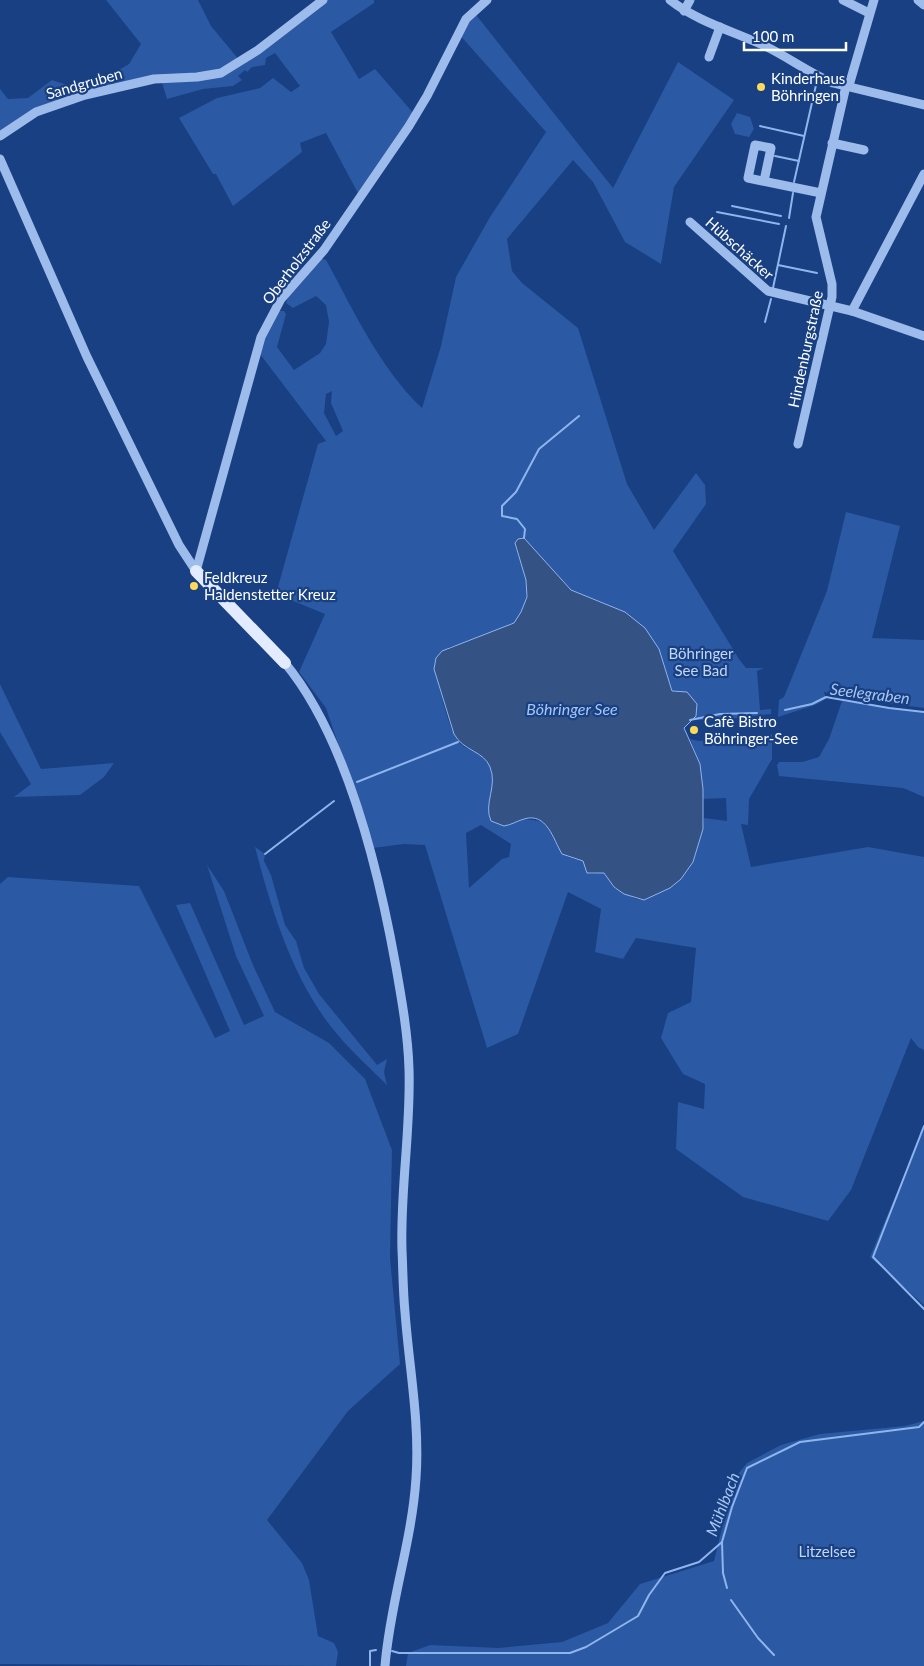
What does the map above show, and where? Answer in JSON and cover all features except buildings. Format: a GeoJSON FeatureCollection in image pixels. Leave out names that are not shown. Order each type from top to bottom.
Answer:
{"type":"FeatureCollection","features":[{"type":"Feature","properties":{"kind":"main road"},"geometry":{"type":"LineString","coordinates":[[196,571],[285,663]]}},
{"type":"Feature","properties":{"kind":"street","name":"Sandgruben"},"geometry":{"type":"LineString","coordinates":[[0,136],[50,106],[85,95],[154,79],[207,76],[228,69],[258,50],[324,0]]}},
{"type":"Feature","properties":{"kind":"street","name":"Oberholzstraße"},"geometry":{"type":"LineString","coordinates":[[196,571],[261,337],[269,319],[281,299],[324,250],[428,96],[466,19],[487,0]]}},
{"type":"Feature","properties":{"kind":"street"},"geometry":{"type":"LineString","coordinates":[[670,0],[684,11],[767,47],[820,78],[924,105]]}},
{"type":"Feature","properties":{"kind":"street"},"geometry":{"type":"LineString","coordinates":[[684,11],[690,0]]}},
{"type":"Feature","properties":{"kind":"street"},"geometry":{"type":"LineString","coordinates":[[843,0],[869,13]]}},
{"type":"Feature","properties":{"kind":"street","name":"Hindenburgstraße"},"geometry":{"type":"LineString","coordinates":[[798,444],[831,306],[832,284],[816,216],[846,86],[850,82],[874,0]]}},
{"type":"Feature","properties":{"kind":"street"},"geometry":{"type":"LineString","coordinates":[[918,0],[924,5]]}},
{"type":"Feature","properties":{"kind":"street"},"geometry":{"type":"LineString","coordinates":[[709,56],[720,27]]}},
{"type":"Feature","properties":{"kind":"street"},"geometry":{"type":"LineString","coordinates":[[832,144],[864,150]]}},
{"type":"Feature","properties":{"kind":"street"},"geometry":{"type":"LineString","coordinates":[[0,159],[17,194],[87,358],[178,545],[196,571]]}},
{"type":"Feature","properties":{"kind":"street"},"geometry":{"type":"LineString","coordinates":[[852,312],[924,174]]}},
{"type":"Feature","properties":{"kind":"street"},"geometry":{"type":"LineString","coordinates":[[764,181],[821,193]]}},
{"type":"Feature","properties":{"kind":"street","name":"Hübschäcker"},"geometry":{"type":"LineString","coordinates":[[690,222],[768,291],[852,312],[924,336]]}},
{"type":"Feature","properties":{"kind":"street"},"geometry":{"type":"LineString","coordinates":[[285,663],[319,713],[331,739],[369,849],[390,938],[408,1049],[409,1092],[403,1181],[402,1236],[404,1310],[416,1422],[417,1473],[411,1530],[388,1632],[385,1666]]}},
{"type":"Feature","properties":{"kind":"green space"},"geometry":{"type":"Polygon","coordinates":[[[106,0],[198,0],[211,26],[240,61],[323,0],[374,0],[374,3],[331,32],[359,79],[375,69],[415,115],[360,197],[326,133],[300,143],[302,152],[233,206],[216,174],[213,174],[179,118],[217,98],[260,88],[273,78],[291,92],[300,86],[275,53],[266,58],[265,65],[252,67],[247,72],[245,70],[238,76],[242,80],[233,86],[203,89],[167,99],[161,79],[50,106],[7,132],[0,130],[0,89],[8,99],[28,98],[52,80],[70,86],[100,81],[129,64],[141,44],[106,0]]]}},
{"type":"Feature","properties":{"kind":"green space","name":"Böhringer See Bad"},"geometry":{"type":"Polygon","coordinates":[[[473,11],[613,188],[678,62],[734,100],[674,187],[661,264],[625,242],[593,182],[573,160],[507,239],[512,271],[522,283],[578,328],[627,484],[654,530],[696,473],[705,485],[706,504],[673,551],[746,668],[764,668],[757,671],[760,710],[771,709],[771,714],[720,720],[690,720],[696,715],[697,704],[680,691],[672,691],[659,649],[625,612],[571,590],[524,539],[515,543],[527,585],[525,603],[518,619],[493,634],[449,647],[434,669],[455,736],[463,746],[484,758],[491,769],[493,788],[490,800],[524,819],[541,821],[551,830],[559,848],[568,857],[583,861],[590,874],[604,873],[614,888],[636,899],[644,900],[681,879],[693,862],[703,829],[704,818],[727,821],[726,798],[702,799],[700,764],[690,739],[699,741],[772,734],[772,759],[749,799],[748,825],[741,824],[751,867],[868,847],[924,857],[924,1050],[918,1047],[911,1038],[851,1190],[828,1221],[743,1197],[676,1149],[678,1102],[704,1109],[705,1084],[683,1074],[661,1038],[668,1013],[691,1002],[696,948],[636,938],[623,959],[595,952],[601,909],[568,892],[518,1034],[487,1048],[425,845],[404,844],[373,848],[326,708],[299,672],[325,614],[276,594],[318,444],[326,441],[260,354],[264,338],[279,311],[284,311],[286,314],[277,347],[294,370],[320,353],[326,344],[329,322],[326,305],[316,296],[293,308],[286,303],[288,297],[321,258],[326,260],[380,357],[422,408],[441,346],[456,277],[490,217],[546,132],[458,33],[473,11]],[[332,391],[326,394],[324,413],[336,436],[343,431],[331,403],[332,391]],[[481,825],[466,833],[469,888],[502,859],[509,857],[511,844],[481,825]]]}},
{"type":"Feature","properties":{"kind":"green space"},"geometry":{"type":"Polygon","coordinates":[[[737,113],[750,117],[754,129],[749,137],[735,134],[731,124],[737,113]]]}},
{"type":"Feature","properties":{"kind":"green space"},"geometry":{"type":"Polygon","coordinates":[[[846,512],[900,526],[872,638],[924,640],[924,708],[855,699],[824,692],[826,699],[815,705],[778,717],[779,700],[784,697],[827,591],[846,512]]]}},
{"type":"Feature","properties":{"kind":"green space"},"geometry":{"type":"Polygon","coordinates":[[[0,684],[41,769],[114,763],[104,777],[80,795],[14,797],[31,784],[0,732],[0,684]]]}},
{"type":"Feature","properties":{"kind":"green space"},"geometry":{"type":"Polygon","coordinates":[[[842,701],[924,712],[924,797],[903,788],[779,776],[777,765],[779,762],[802,762],[819,757],[829,739],[842,701]]]}},
{"type":"Feature","properties":{"kind":"green space"},"geometry":{"type":"Polygon","coordinates":[[[255,847],[265,854],[264,861],[271,875],[285,925],[296,941],[304,968],[319,994],[377,1065],[387,1059],[384,1072],[387,1085],[337,1034],[308,992],[286,945],[255,847]]]}},
{"type":"Feature","properties":{"kind":"green space"},"geometry":{"type":"Polygon","coordinates":[[[207,865],[224,891],[253,965],[275,1012],[329,1043],[365,1079],[392,1150],[390,1258],[400,1364],[348,1411],[267,1520],[302,1563],[309,1580],[318,1636],[334,1643],[338,1652],[336,1666],[0,1664],[0,884],[8,877],[139,886],[215,1038],[230,1031],[176,905],[190,903],[244,1025],[264,1016],[236,956],[207,865]]]}},
{"type":"Feature","properties":{"kind":"green space"},"geometry":{"type":"Polygon","coordinates":[[[924,1127],[924,1305],[870,1257],[924,1127]]]}},
{"type":"Feature","properties":{"kind":"green space","name":"Litzelsee"},"geometry":{"type":"Polygon","coordinates":[[[924,1421],[924,1666],[406,1666],[408,1653],[430,1645],[498,1648],[562,1642],[608,1623],[640,1584],[714,1561],[734,1479],[747,1463],[781,1445],[820,1434],[905,1426],[924,1421]]]}},
{"type":"Feature","properties":{"kind":"water","name":"Böhringer See"},"geometry":{"type":"Polygon","coordinates":[[[524,538],[571,590],[625,612],[645,628],[659,649],[672,691],[687,692],[697,704],[696,716],[684,728],[700,764],[703,789],[703,829],[693,862],[681,879],[670,888],[644,900],[624,894],[614,887],[604,873],[587,873],[583,861],[562,854],[548,828],[538,819],[524,819],[504,826],[491,821],[489,815],[492,781],[490,767],[483,757],[463,744],[454,734],[434,669],[436,658],[442,651],[514,623],[527,597],[526,580],[515,543],[518,539],[524,538]]]}},
{"type":"Feature","properties":{"kind":"waterway"},"geometry":{"type":"LineString","coordinates":[[794,182],[816,85]]}},
{"type":"Feature","properties":{"kind":"waterway"},"geometry":{"type":"LineString","coordinates":[[760,126],[804,136]]}},
{"type":"Feature","properties":{"kind":"waterway"},"geometry":{"type":"LineString","coordinates":[[775,156],[799,161]]}},
{"type":"Feature","properties":{"kind":"waterway"},"geometry":{"type":"LineString","coordinates":[[789,218],[793,193]]}},
{"type":"Feature","properties":{"kind":"waterway"},"geometry":{"type":"LineString","coordinates":[[732,206],[781,216]]}},
{"type":"Feature","properties":{"kind":"waterway"},"geometry":{"type":"LineString","coordinates":[[717,212],[779,224]]}},
{"type":"Feature","properties":{"kind":"waterway"},"geometry":{"type":"LineString","coordinates":[[773,288],[786,226]]}},
{"type":"Feature","properties":{"kind":"waterway"},"geometry":{"type":"LineString","coordinates":[[778,265],[817,273]]}},
{"type":"Feature","properties":{"kind":"waterway"},"geometry":{"type":"LineString","coordinates":[[765,322],[771,299]]}},
{"type":"Feature","properties":{"kind":"waterway"},"geometry":{"type":"LineString","coordinates":[[524,538],[525,529],[517,519],[502,516],[502,506],[516,492],[539,449],[579,416]]}},
{"type":"Feature","properties":{"kind":"waterway","name":"Seelegraben"},"geometry":{"type":"LineString","coordinates":[[785,710],[812,704],[826,697],[924,712]]}},
{"type":"Feature","properties":{"kind":"waterway","name":"Seelegraben"},"geometry":{"type":"LineString","coordinates":[[690,720],[720,714],[757,713]]}},
{"type":"Feature","properties":{"kind":"waterway"},"geometry":{"type":"LineString","coordinates":[[357,782],[458,742]]}},
{"type":"Feature","properties":{"kind":"waterway"},"geometry":{"type":"LineString","coordinates":[[265,854],[334,801]]}},
{"type":"Feature","properties":{"kind":"waterway","name":"Mühlbach"},"geometry":{"type":"LineString","coordinates":[[924,1126],[873,1257],[924,1309]]}},
{"type":"Feature","properties":{"kind":"waterway","name":"Mühlbach"},"geometry":{"type":"LineString","coordinates":[[392,1651],[399,1653],[570,1653],[586,1647],[638,1616],[649,1595],[665,1573],[699,1562],[722,1542],[732,1507],[747,1468],[800,1442],[919,1427],[924,1422]]}},
{"type":"Feature","properties":{"kind":"waterway"},"geometry":{"type":"LineString","coordinates":[[722,1542],[723,1573],[727,1588]]}},
{"type":"Feature","properties":{"kind":"waterway"},"geometry":{"type":"LineString","coordinates":[[731,1600],[758,1638],[774,1655]]}},
{"type":"Feature","properties":{"kind":"waterway","name":"Mühlbach"},"geometry":{"type":"LineString","coordinates":[[370,1666],[370,1651],[376,1650]]}},
{"type":"Feature","properties":{"kind":"place","name":"Kinderhaus Böhringen"},"geometry":{"type":"Point","coordinates":[761,87]}},
{"type":"Feature","properties":{"kind":"place","name":"Feldkreuz Haldenstetter Kreuz"},"geometry":{"type":"Point","coordinates":[194,586]}},
{"type":"Feature","properties":{"kind":"place","name":"Cafè Bistro Böhringer-See"},"geometry":{"type":"Point","coordinates":[694,730]}}]}
